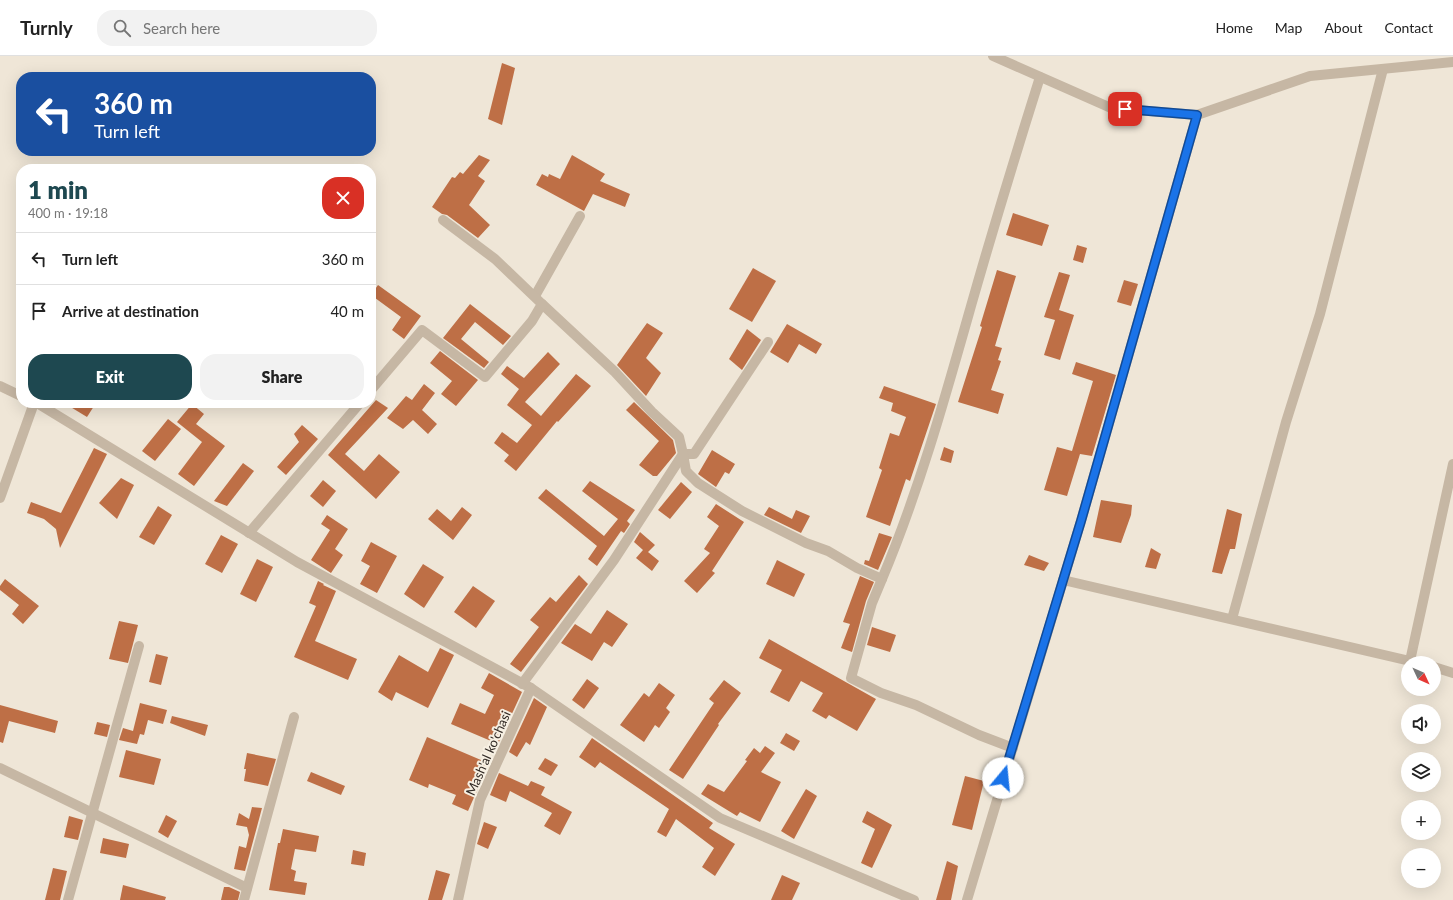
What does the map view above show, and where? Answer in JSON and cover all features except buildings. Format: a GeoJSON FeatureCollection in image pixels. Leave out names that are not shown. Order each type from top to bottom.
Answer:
{"type":"FeatureCollection","features":[{"type":"Feature","properties":{"kind":"street"},"geometry":{"type":"LineString","coordinates":[[993,56],[1111,108],[1197,115],[1310,76],[1383,69],[1447,60]]}},
{"type":"Feature","properties":{"kind":"street"},"geometry":{"type":"LineString","coordinates":[[1232,619],[1286,422],[1320,314],[1383,69]]}},
{"type":"Feature","properties":{"kind":"street"},"geometry":{"type":"LineString","coordinates":[[1012,748],[979,735],[916,705],[881,693],[851,678],[872,603],[909,507],[951,379],[971,305],[1040,77]]}},
{"type":"Feature","properties":{"kind":"street"},"geometry":{"type":"LineString","coordinates":[[967,900],[1063,580],[1197,115]]}},
{"type":"Feature","properties":{"kind":"street"},"geometry":{"type":"LineString","coordinates":[[376,384],[422,330],[484,377],[532,321],[538,300],[580,216]]}},
{"type":"Feature","properties":{"kind":"street"},"geometry":{"type":"LineString","coordinates":[[443,220],[495,259],[615,372],[652,412],[679,437],[686,471],[698,484],[742,511],[806,544],[828,551],[858,568],[882,579]]}},
{"type":"Feature","properties":{"kind":"street"},"geometry":{"type":"LineString","coordinates":[[683,454],[694,454],[768,342]]}},
{"type":"Feature","properties":{"kind":"street"},"geometry":{"type":"LineString","coordinates":[[0,386],[16,394]]}},
{"type":"Feature","properties":{"kind":"street"},"geometry":{"type":"LineString","coordinates":[[0,498],[34,408]]}},
{"type":"Feature","properties":{"kind":"street"},"geometry":{"type":"LineString","coordinates":[[44,408],[297,562],[531,688],[720,818],[914,900]]}},
{"type":"Feature","properties":{"kind":"street"},"geometry":{"type":"LineString","coordinates":[[249,533],[356,408]]}},
{"type":"Feature","properties":{"kind":"street"},"geometry":{"type":"LineString","coordinates":[[522,684],[614,560],[683,454]]}},
{"type":"Feature","properties":{"kind":"street"},"geometry":{"type":"LineString","coordinates":[[1415,656],[1453,464]]}},
{"type":"Feature","properties":{"kind":"street"},"geometry":{"type":"LineString","coordinates":[[1063,580],[1401,659]]}},
{"type":"Feature","properties":{"kind":"street"},"geometry":{"type":"LineString","coordinates":[[68,900],[139,646]]}},
{"type":"Feature","properties":{"kind":"street"},"geometry":{"type":"LineString","coordinates":[[1441,669],[1453,673]]}},
{"type":"Feature","properties":{"kind":"street","name":"Mash'al ko'chasi"},"geometry":{"type":"LineString","coordinates":[[458,900],[480,800],[531,688]]}},
{"type":"Feature","properties":{"kind":"street"},"geometry":{"type":"LineString","coordinates":[[244,900],[294,717]]}},
{"type":"Feature","properties":{"kind":"street"},"geometry":{"type":"LineString","coordinates":[[0,768],[247,888]]}},
{"type":"Feature","properties":{"kind":"route"},"geometry":{"type":"LineString","coordinates":[[1003,778],[1081,521],[1197,115],[1125,109]]}}]}
